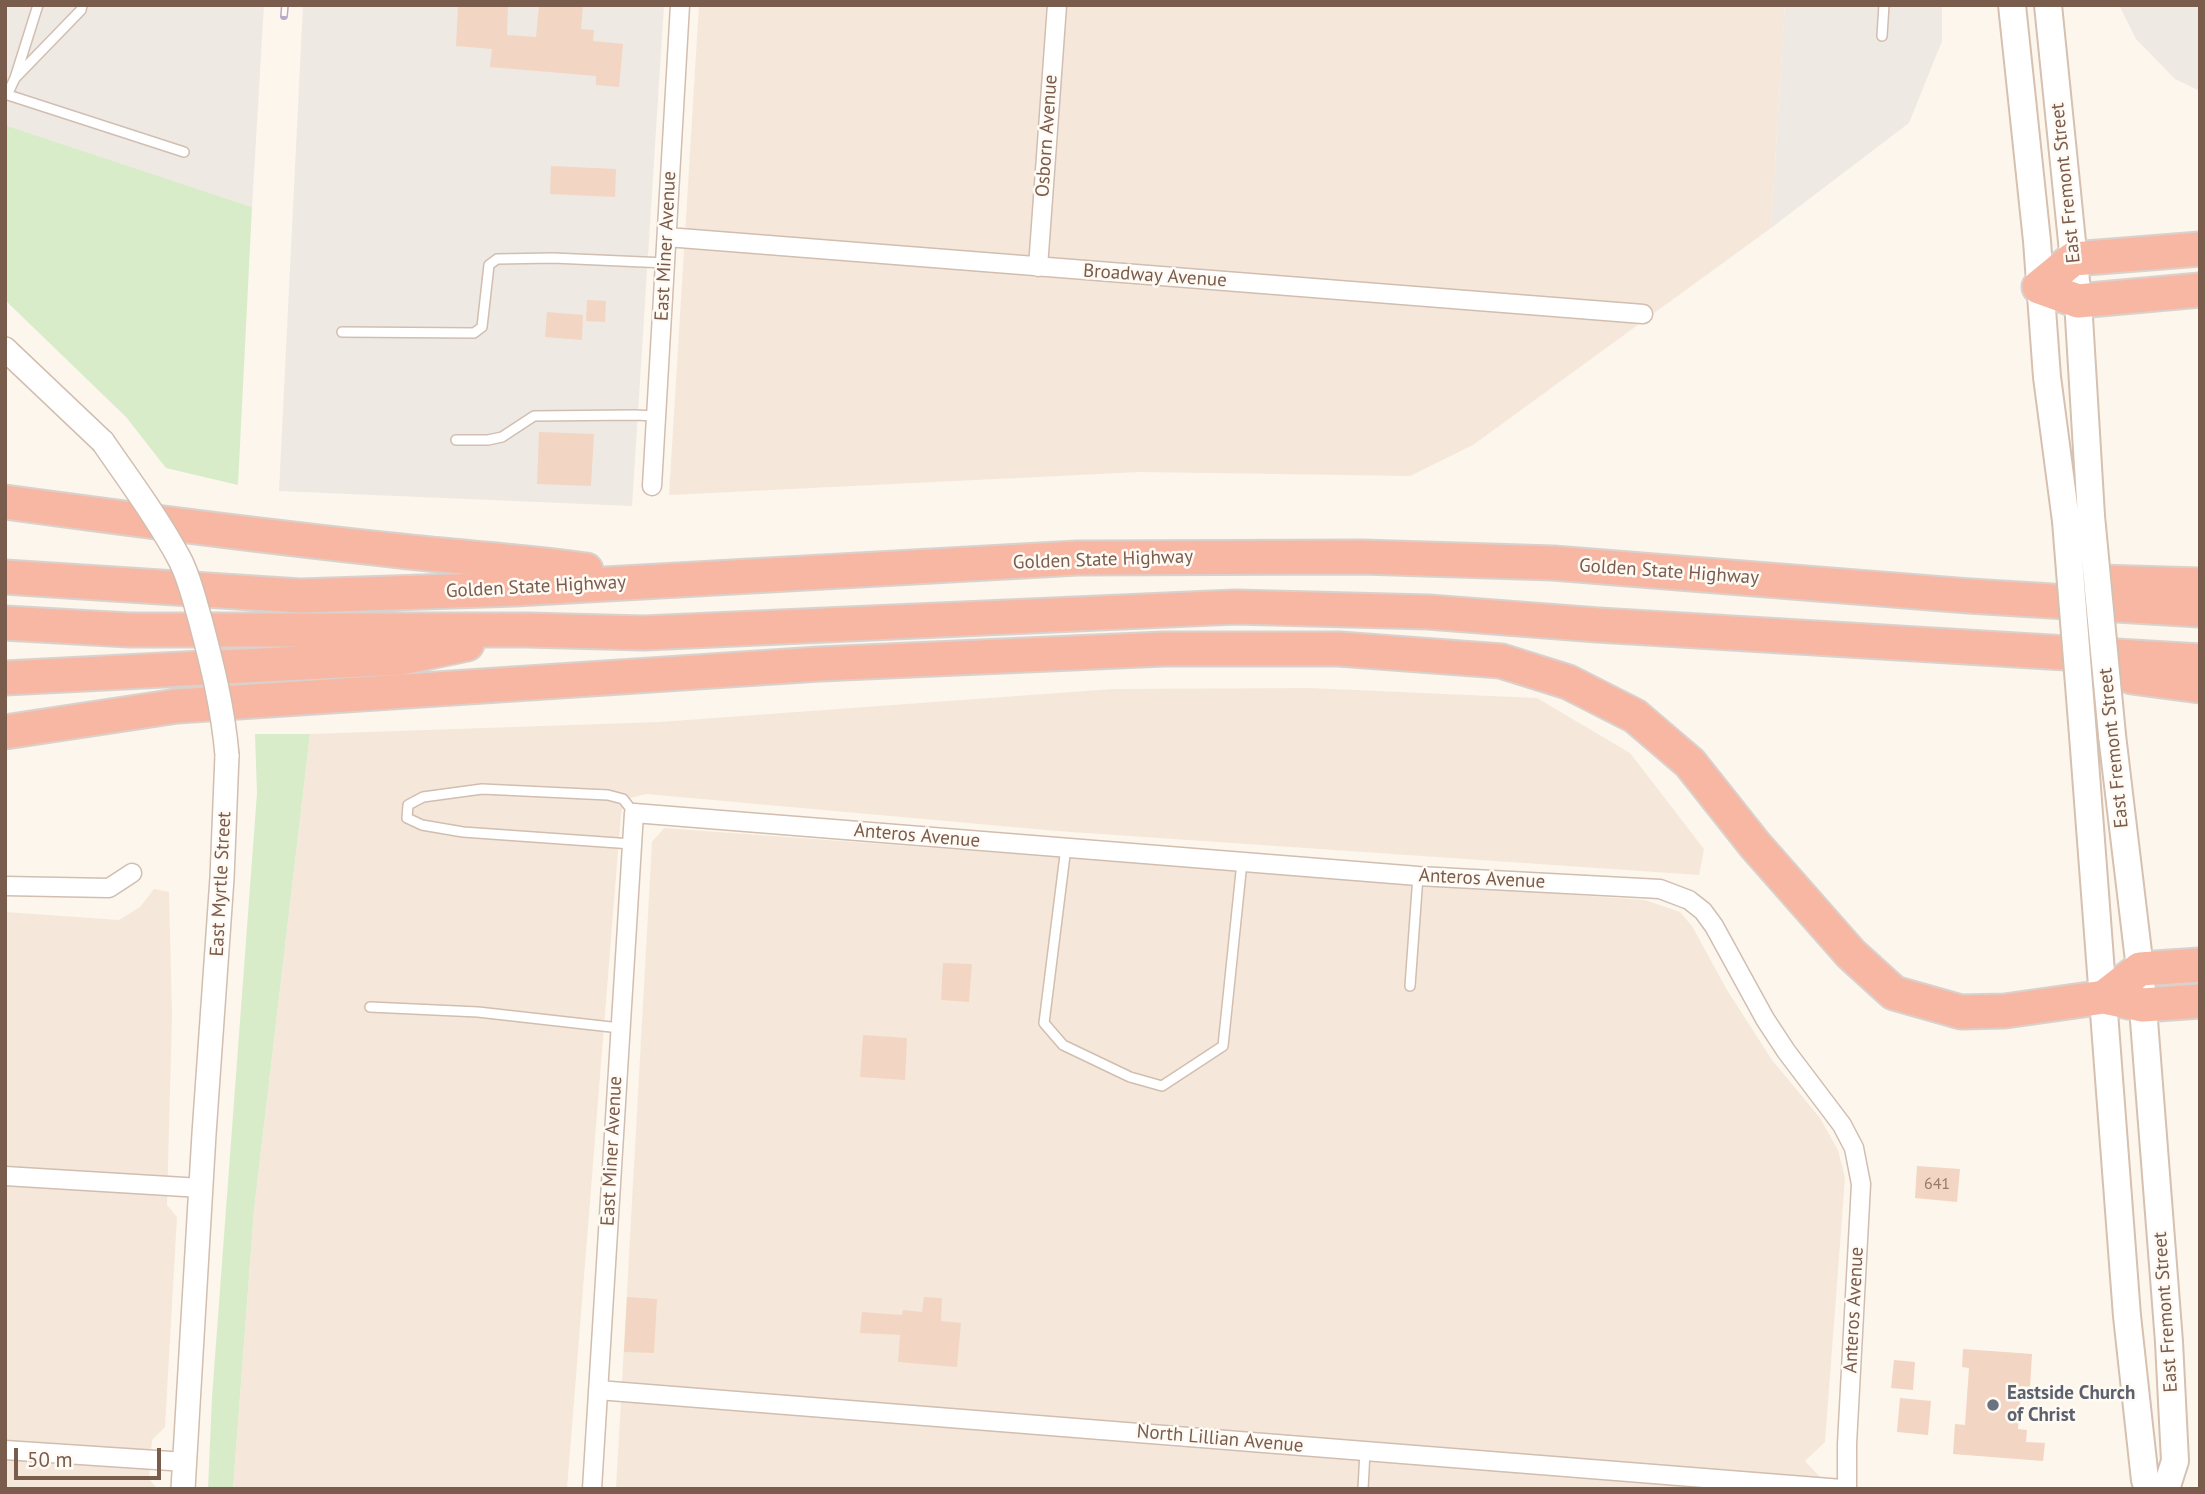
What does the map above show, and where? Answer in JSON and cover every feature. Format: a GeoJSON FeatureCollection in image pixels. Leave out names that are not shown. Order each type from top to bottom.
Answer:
{"type":"FeatureCollection","features":[{"type":"Feature","properties":{"kind":"highway"},"geometry":{"type":"LineString","coordinates":[[2039,287],[2074,259],[2200,249]]}},
{"type":"Feature","properties":{"kind":"highway"},"geometry":{"type":"LineString","coordinates":[[2039,287],[2078,301],[2200,290]]}},
{"type":"Feature","properties":{"kind":"highway"},"geometry":{"type":"LineString","coordinates":[[5,502],[217,531],[407,552],[514,560],[668,581]]}},
{"type":"Feature","properties":{"kind":"highway","name":"Golden State Highway"},"geometry":{"type":"LineString","coordinates":[[5,577],[300,596],[668,581],[1077,558],[1254,556],[1553,563],[1969,596],[2200,610]]}},
{"type":"Feature","properties":{"kind":"highway"},"geometry":{"type":"LineString","coordinates":[[1969,596],[2032,580],[2200,585]]}},
{"type":"Feature","properties":{"kind":"highway","name":"Golden State Highway"},"geometry":{"type":"LineString","coordinates":[[5,622],[129,630],[527,630],[644,634],[1235,607],[1429,612],[1598,625],[2200,661]]}},
{"type":"Feature","properties":{"kind":"highway"},"geometry":{"type":"LineString","coordinates":[[5,678],[401,658],[527,630]]}},
{"type":"Feature","properties":{"kind":"highway"},"geometry":{"type":"LineString","coordinates":[[5,732],[177,706],[833,663],[1164,649],[1339,649],[1501,661],[1568,682],[1634,716],[1690,763],[1755,845],[1851,954],[1894,993],[1961,1012],[2005,1011],[2104,997],[2143,1005],[2200,1001]]}},
{"type":"Feature","properties":{"kind":"highway"},"geometry":{"type":"LineString","coordinates":[[2098,654],[2130,677],[2200,686]]}},
{"type":"Feature","properties":{"kind":"highway"},"geometry":{"type":"LineString","coordinates":[[2104,997],[2140,969],[2200,965]]}},
{"type":"Feature","properties":{"kind":"main road","name":"East Fremont Street"},"geometry":{"type":"LineString","coordinates":[[2012,5],[2037,241],[2047,377],[2078,518],[2112,735],[2140,969],[2168,1328],[2175,1461],[2166,1489]]}},
{"type":"Feature","properties":{"kind":"main road","name":"East Fremont Street"},"geometry":{"type":"LineString","coordinates":[[2048,5],[2078,301],[2082,735],[2127,1316],[2148,1489]]}},
{"type":"Feature","properties":{"kind":"street","name":"East Miner Avenue"},"geometry":{"type":"LineString","coordinates":[[652,486],[680,5]]}},
{"type":"Feature","properties":{"kind":"street","name":"Osborn Avenue"},"geometry":{"type":"LineString","coordinates":[[1038,267],[1057,5]]}},
{"type":"Feature","properties":{"kind":"street","name":"Broadway Avenue"},"geometry":{"type":"LineString","coordinates":[[667,237],[1643,314]]}},
{"type":"Feature","properties":{"kind":"street","name":"East Myrtle Street"},"geometry":{"type":"LineString","coordinates":[[5,349],[103,442],[151,510],[181,560],[224,715],[227,755],[222,878],[183,1489]]}},
{"type":"Feature","properties":{"kind":"street","name":"East Miner Avenue"},"geometry":{"type":"LineString","coordinates":[[592,1489],[634,813]]}},
{"type":"Feature","properties":{"kind":"street","name":"Anteros Avenue"},"geometry":{"type":"LineString","coordinates":[[634,813],[1418,876],[1660,889],[1689,900],[1703,911],[1714,926],[1765,1019],[1842,1125],[1858,1161],[1861,1185],[1845,1489]]}},
{"type":"Feature","properties":{"kind":"street"},"geometry":{"type":"LineString","coordinates":[[5,886],[109,888],[132,873]]}},
{"type":"Feature","properties":{"kind":"street"},"geometry":{"type":"LineString","coordinates":[[5,1176],[201,1188]]}},
{"type":"Feature","properties":{"kind":"street","name":"North Lillian Avenue"},"geometry":{"type":"LineString","coordinates":[[598,1390],[1845,1489]]}},
{"type":"Feature","properties":{"kind":"street"},"geometry":{"type":"LineString","coordinates":[[5,1450],[186,1462]]}},
{"type":"Feature","properties":{"kind":"lane"},"geometry":{"type":"LineString","coordinates":[[15,79],[38,5]]}},
{"type":"Feature","properties":{"kind":"lane"},"geometry":{"type":"LineString","coordinates":[[82,5],[81,10],[15,79],[6,94],[184,152]]}},
{"type":"Feature","properties":{"kind":"lane"},"geometry":{"type":"LineString","coordinates":[[1882,36],[1884,5]]}},
{"type":"Feature","properties":{"kind":"lane"},"geometry":{"type":"LineString","coordinates":[[342,332],[474,333],[482,327],[489,265],[497,259],[553,258],[666,263]]}},
{"type":"Feature","properties":{"kind":"lane"},"geometry":{"type":"LineString","coordinates":[[456,440],[502,437],[534,416],[656,416]]}},
{"type":"Feature","properties":{"kind":"lane"},"geometry":{"type":"LineString","coordinates":[[632,844],[463,832],[422,825],[407,818],[408,805],[423,796],[482,789],[608,795],[622,799],[634,813]]}},
{"type":"Feature","properties":{"kind":"lane"},"geometry":{"type":"LineString","coordinates":[[1066,848],[1044,1023],[1063,1045],[1129,1077],[1162,1086],[1223,1046],[1242,862]]}},
{"type":"Feature","properties":{"kind":"lane"},"geometry":{"type":"LineString","coordinates":[[1410,986],[1418,876]]}},
{"type":"Feature","properties":{"kind":"lane"},"geometry":{"type":"LineString","coordinates":[[370,1007],[478,1012],[620,1028]]}},
{"type":"Feature","properties":{"kind":"lane"},"geometry":{"type":"LineString","coordinates":[[1363,1489],[1365,1451]]}},
{"type":"Feature","properties":{"kind":"shaded area"},"geometry":{"type":"Polygon","coordinates":[[[5,5],[264,5],[252,207],[5,125],[5,5]]]}},
{"type":"Feature","properties":{"kind":"shaded area"},"geometry":{"type":"Polygon","coordinates":[[[303,5],[664,5],[632,506],[279,491],[303,5]]]}},
{"type":"Feature","properties":{"kind":"shaded area"},"geometry":{"type":"Polygon","coordinates":[[[699,5],[1785,5],[1771,228],[1473,445],[1410,476],[1140,472],[669,495],[699,5]]]}},
{"type":"Feature","properties":{"kind":"shaded area"},"geometry":{"type":"Polygon","coordinates":[[[1785,5],[1942,5],[1942,41],[1909,123],[1771,228],[1785,5]]]}},
{"type":"Feature","properties":{"kind":"shaded area"},"geometry":{"type":"Polygon","coordinates":[[[2119,5],[2200,5],[2200,91],[2175,79],[2136,39],[2119,5]]]}},
{"type":"Feature","properties":{"kind":"shaded area"},"geometry":{"type":"Polygon","coordinates":[[[1310,688],[1537,698],[1630,753],[1704,849],[1699,875],[1057,831],[646,794],[630,798],[621,814],[567,1489],[233,1489],[254,1210],[310,734],[659,722],[1113,689],[1310,688]]]}},
{"type":"Feature","properties":{"kind":"shaded area"},"geometry":{"type":"Polygon","coordinates":[[[664,828],[1645,900],[1680,912],[1692,926],[1727,990],[1772,1060],[1820,1118],[1838,1150],[1845,1178],[1825,1442],[1805,1461],[1831,1489],[616,1489],[652,842],[664,828]]]}},
{"type":"Feature","properties":{"kind":"shaded area"},"geometry":{"type":"Polygon","coordinates":[[[154,889],[169,892],[172,1015],[167,1205],[177,1217],[165,1427],[152,1440],[149,1479],[158,1489],[5,1489],[5,912],[119,920],[140,907],[154,889]]]}},
{"type":"Feature","properties":{"kind":"green space"},"geometry":{"type":"Polygon","coordinates":[[[5,125],[252,207],[238,485],[166,468],[126,417],[5,300],[5,125]]]}},
{"type":"Feature","properties":{"kind":"green space"},"geometry":{"type":"Polygon","coordinates":[[[255,734],[310,734],[254,1210],[233,1489],[208,1489],[212,1397],[257,793],[255,734]]]}},
{"type":"Feature","properties":{"kind":"building"},"geometry":{"type":"Polygon","coordinates":[[[458,5],[508,5],[507,35],[536,37],[539,5],[583,5],[581,29],[594,30],[593,41],[623,44],[619,87],[596,85],[596,76],[490,67],[492,49],[456,46],[458,5]]]}},
{"type":"Feature","properties":{"kind":"building"},"geometry":{"type":"Polygon","coordinates":[[[551,166],[616,169],[615,197],[550,194],[551,166]]]}},
{"type":"Feature","properties":{"kind":"building"},"geometry":{"type":"Polygon","coordinates":[[[587,300],[606,301],[605,322],[586,321],[587,300]]]}},
{"type":"Feature","properties":{"kind":"building"},"geometry":{"type":"Polygon","coordinates":[[[547,312],[583,315],[582,340],[545,337],[547,312]]]}},
{"type":"Feature","properties":{"kind":"building"},"geometry":{"type":"Polygon","coordinates":[[[539,432],[594,434],[591,486],[537,484],[539,432]]]}},
{"type":"Feature","properties":{"kind":"building"},"geometry":{"type":"Polygon","coordinates":[[[943,963],[972,964],[969,1002],[941,1000],[943,963]]]}},
{"type":"Feature","properties":{"kind":"building"},"geometry":{"type":"Polygon","coordinates":[[[863,1035],[907,1038],[905,1080],[860,1077],[863,1035]]]}},
{"type":"Feature","properties":{"kind":"building"},"geometry":{"type":"Polygon","coordinates":[[[1917,1166],[1960,1169],[1957,1202],[1915,1198],[1917,1166]]]}},
{"type":"Feature","properties":{"kind":"building"},"geometry":{"type":"Polygon","coordinates":[[[627,1297],[657,1299],[654,1353],[624,1352],[627,1297]]]}},
{"type":"Feature","properties":{"kind":"building"},"geometry":{"type":"Polygon","coordinates":[[[924,1297],[942,1298],[941,1321],[961,1323],[957,1367],[898,1362],[900,1335],[860,1333],[862,1312],[902,1315],[903,1310],[922,1312],[924,1297]]]}},
{"type":"Feature","properties":{"kind":"building","name":"Eastside Church of Christ"},"geometry":{"type":"Polygon","coordinates":[[[1963,1349],[2032,1354],[2030,1387],[2021,1386],[2018,1429],[2027,1430],[2026,1442],[2045,1443],[2043,1461],[1953,1454],[1955,1424],[1965,1425],[1969,1368],[1962,1367],[1963,1349]]]}},
{"type":"Feature","properties":{"kind":"building"},"geometry":{"type":"Polygon","coordinates":[[[1894,1360],[1915,1362],[1913,1390],[1891,1388],[1894,1360]]]}},
{"type":"Feature","properties":{"kind":"building"},"geometry":{"type":"Polygon","coordinates":[[[1900,1398],[1931,1401],[1928,1435],[1897,1432],[1900,1398]]]}},
{"type":"Feature","properties":{"kind":"railway"},"geometry":{"type":"LineString","coordinates":[[284,16],[285,5]]}},
{"type":"Feature","properties":{"kind":"place","name":"Eastside Church of Christ"},"geometry":{"type":"Point","coordinates":[1993,1405]}}]}
